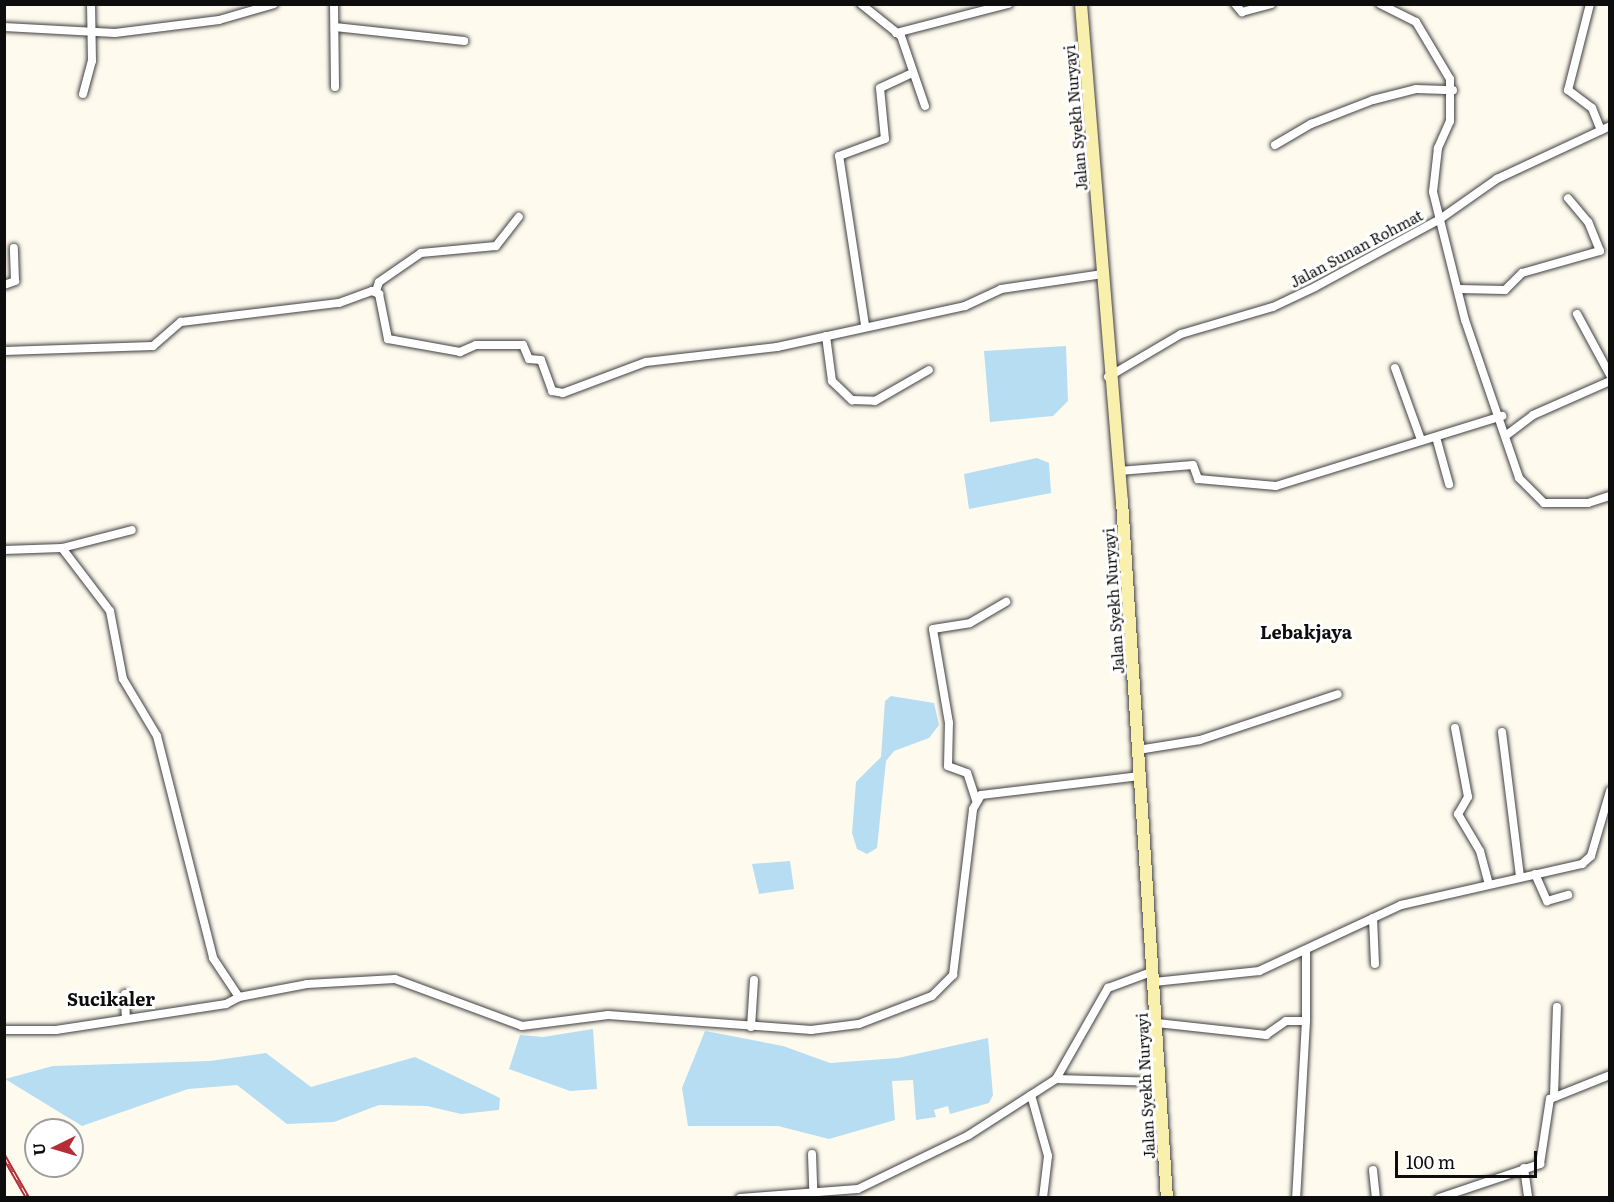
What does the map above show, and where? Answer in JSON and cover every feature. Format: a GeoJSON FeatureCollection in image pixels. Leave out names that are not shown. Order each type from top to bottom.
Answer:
{"type":"FeatureCollection","features":[{"type":"Feature","properties":{"kind":"main road","name":"Jalan Syekh Nuryayi"},"geometry":{"type":"LineString","coordinates":[[1081,4],[1103,274],[1107,377],[1119,471],[1167,1197]]}},
{"type":"Feature","properties":{"kind":"street"},"geometry":{"type":"LineString","coordinates":[[83,94],[93,32],[91,4]]}},
{"type":"Feature","properties":{"kind":"street"},"geometry":{"type":"LineString","coordinates":[[4,27],[93,32],[219,20],[274,4]]}},
{"type":"Feature","properties":{"kind":"street"},"geometry":{"type":"LineString","coordinates":[[334,4],[335,87]]}},
{"type":"Feature","properties":{"kind":"street"},"geometry":{"type":"LineString","coordinates":[[861,4],[896,33],[910,74],[925,106]]}},
{"type":"Feature","properties":{"kind":"street"},"geometry":{"type":"LineString","coordinates":[[896,33],[1008,4]]}},
{"type":"Feature","properties":{"kind":"street"},"geometry":{"type":"LineString","coordinates":[[1235,4],[1242,12],[1271,4]]}},
{"type":"Feature","properties":{"kind":"street"},"geometry":{"type":"LineString","coordinates":[[1380,4],[1416,22],[1453,90],[1433,173],[1440,219],[1459,289],[1508,434],[1519,478],[1534,499],[1565,505],[1610,496]]}},
{"type":"Feature","properties":{"kind":"street"},"geometry":{"type":"LineString","coordinates":[[1590,4],[1568,90],[1592,108],[1605,128]]}},
{"type":"Feature","properties":{"kind":"street"},"geometry":{"type":"LineString","coordinates":[[335,27],[464,41]]}},
{"type":"Feature","properties":{"kind":"street"},"geometry":{"type":"LineString","coordinates":[[865,325],[839,159],[885,139],[880,88],[910,74]]}},
{"type":"Feature","properties":{"kind":"street"},"geometry":{"type":"LineString","coordinates":[[1275,145],[1311,124],[1373,100],[1416,89],[1453,90]]}},
{"type":"Feature","properties":{"kind":"street","name":"Jalan Sunan Rohmat"},"geometry":{"type":"LineString","coordinates":[[1107,377],[1181,334],[1272,307],[1315,287],[1440,219],[1497,178],[1605,128]]}},
{"type":"Feature","properties":{"kind":"street"},"geometry":{"type":"LineString","coordinates":[[1459,289],[1505,290],[1522,273],[1600,251],[1588,222],[1568,198]]}},
{"type":"Feature","properties":{"kind":"street"},"geometry":{"type":"LineString","coordinates":[[519,218],[496,246],[421,253],[379,282],[376,291],[388,339],[460,352],[477,345],[523,345],[529,359],[541,360],[556,393],[646,362],[826,336],[865,325],[965,306],[1001,289],[1103,274]]}},
{"type":"Feature","properties":{"kind":"street"},"geometry":{"type":"LineString","coordinates":[[4,285],[15,281],[14,248]]}},
{"type":"Feature","properties":{"kind":"street"},"geometry":{"type":"LineString","coordinates":[[4,351],[153,346],[181,322],[339,303],[376,291]]}},
{"type":"Feature","properties":{"kind":"street"},"geometry":{"type":"LineString","coordinates":[[1577,314],[1610,375]]}},
{"type":"Feature","properties":{"kind":"street"},"geometry":{"type":"LineString","coordinates":[[826,336],[832,381],[852,400],[875,400],[929,370]]}},
{"type":"Feature","properties":{"kind":"street"},"geometry":{"type":"LineString","coordinates":[[1395,368],[1421,440]]}},
{"type":"Feature","properties":{"kind":"street"},"geometry":{"type":"LineString","coordinates":[[1508,434],[1533,415],[1610,381]]}},
{"type":"Feature","properties":{"kind":"street"},"geometry":{"type":"LineString","coordinates":[[1119,471],[1193,465],[1198,479],[1276,486],[1502,416]]}},
{"type":"Feature","properties":{"kind":"street"},"geometry":{"type":"LineString","coordinates":[[1436,437],[1449,484]]}},
{"type":"Feature","properties":{"kind":"street"},"geometry":{"type":"LineString","coordinates":[[4,550],[62,548],[132,530]]}},
{"type":"Feature","properties":{"kind":"street"},"geometry":{"type":"LineString","coordinates":[[62,548],[114,621],[123,679],[150,717],[176,800],[210,951],[222,979],[239,997]]}},
{"type":"Feature","properties":{"kind":"street"},"geometry":{"type":"LineString","coordinates":[[4,1030],[56,1030],[226,1004],[239,997],[307,984],[395,979],[522,1026],[608,1015],[811,1030],[859,1024],[939,992],[956,964],[976,800],[967,772],[948,766],[949,723],[933,629],[970,623],[1006,602]]}},
{"type":"Feature","properties":{"kind":"street"},"geometry":{"type":"LineString","coordinates":[[1138,750],[1200,740],[1338,694]]}},
{"type":"Feature","properties":{"kind":"street"},"geometry":{"type":"LineString","coordinates":[[1455,728],[1468,797],[1458,814],[1480,851],[1489,884]]}},
{"type":"Feature","properties":{"kind":"street"},"geometry":{"type":"LineString","coordinates":[[1502,732],[1520,878]]}},
{"type":"Feature","properties":{"kind":"street"},"geometry":{"type":"LineString","coordinates":[[976,800],[990,790],[1140,776]]}},
{"type":"Feature","properties":{"kind":"street"},"geometry":{"type":"LineString","coordinates":[[740,1197],[869,1186],[969,1135],[1056,1079],[1108,988],[1154,977],[1253,973],[1306,952],[1408,903],[1586,862],[1610,791]]}},
{"type":"Feature","properties":{"kind":"street"},"geometry":{"type":"LineString","coordinates":[[1535,874],[1547,901],[1568,895]]}},
{"type":"Feature","properties":{"kind":"street"},"geometry":{"type":"LineString","coordinates":[[1373,918],[1375,964]]}},
{"type":"Feature","properties":{"kind":"street"},"geometry":{"type":"LineString","coordinates":[[1296,1197],[1306,1021],[1306,952]]}},
{"type":"Feature","properties":{"kind":"street"},"geometry":{"type":"LineString","coordinates":[[751,1027],[754,980]]}},
{"type":"Feature","properties":{"kind":"street"},"geometry":{"type":"LineString","coordinates":[[125,994],[126,1018]]}},
{"type":"Feature","properties":{"kind":"street"},"geometry":{"type":"LineString","coordinates":[[1444,1197],[1545,1159],[1547,1111],[1554,1096],[1557,1007]]}},
{"type":"Feature","properties":{"kind":"street"},"geometry":{"type":"LineString","coordinates":[[1157,1023],[1266,1035],[1286,1021],[1306,1021]]}},
{"type":"Feature","properties":{"kind":"street"},"geometry":{"type":"LineString","coordinates":[[1554,1096],[1610,1075]]}},
{"type":"Feature","properties":{"kind":"street"},"geometry":{"type":"LineString","coordinates":[[1056,1079],[1161,1082]]}},
{"type":"Feature","properties":{"kind":"street"},"geometry":{"type":"LineString","coordinates":[[1031,1095],[1048,1156],[1043,1197]]}},
{"type":"Feature","properties":{"kind":"street"},"geometry":{"type":"LineString","coordinates":[[812,1154],[813,1192]]}},
{"type":"Feature","properties":{"kind":"street"},"geometry":{"type":"LineString","coordinates":[[1524,1168],[1528,1197]]}},
{"type":"Feature","properties":{"kind":"street"},"geometry":{"type":"LineString","coordinates":[[1373,1170],[1376,1197]]}},
{"type":"Feature","properties":{"kind":"water"},"geometry":{"type":"Polygon","coordinates":[[[1066,346],[1068,401],[1053,416],[990,422],[984,351],[1066,346]]]}},
{"type":"Feature","properties":{"kind":"water"},"geometry":{"type":"Polygon","coordinates":[[[1037,458],[1049,463],[1051,493],[969,509],[964,474],[1037,458]]]}},
{"type":"Feature","properties":{"kind":"water"},"geometry":{"type":"Polygon","coordinates":[[[891,696],[934,703],[939,725],[929,738],[894,751],[886,761],[877,848],[867,854],[857,849],[852,833],[856,782],[881,757],[885,701],[891,696]]]}},
{"type":"Feature","properties":{"kind":"water"},"geometry":{"type":"Polygon","coordinates":[[[790,861],[794,889],[759,894],[752,864],[790,861]]]}},
{"type":"Feature","properties":{"kind":"water"},"geometry":{"type":"Polygon","coordinates":[[[593,1029],[597,1089],[570,1091],[509,1069],[520,1035],[543,1037],[593,1029]]]}},
{"type":"Feature","properties":{"kind":"water"},"geometry":{"type":"Polygon","coordinates":[[[705,1031],[783,1046],[830,1063],[898,1058],[988,1038],[993,1095],[989,1103],[950,1114],[948,1106],[934,1110],[936,1117],[916,1120],[913,1080],[892,1081],[895,1120],[829,1139],[778,1126],[688,1126],[682,1088],[705,1031]]]}},
{"type":"Feature","properties":{"kind":"water"},"geometry":{"type":"Polygon","coordinates":[[[266,1053],[311,1087],[415,1057],[500,1098],[499,1110],[461,1114],[427,1106],[379,1105],[334,1122],[287,1124],[237,1085],[188,1089],[84,1125],[84,1118],[69,1118],[5,1079],[53,1066],[210,1061],[266,1053]]]}},
{"type":"Feature","properties":{"kind":"railway"},"geometry":{"type":"LineString","coordinates":[[4,1156],[28,1198]]}},
{"type":"Feature","properties":{"kind":"district","name":"Lebakjaya"},"geometry":{"type":"Point","coordinates":[1306,632]}},
{"type":"Feature","properties":{"kind":"district","name":"Sucikaler"},"geometry":{"type":"Point","coordinates":[111,999]}}]}
